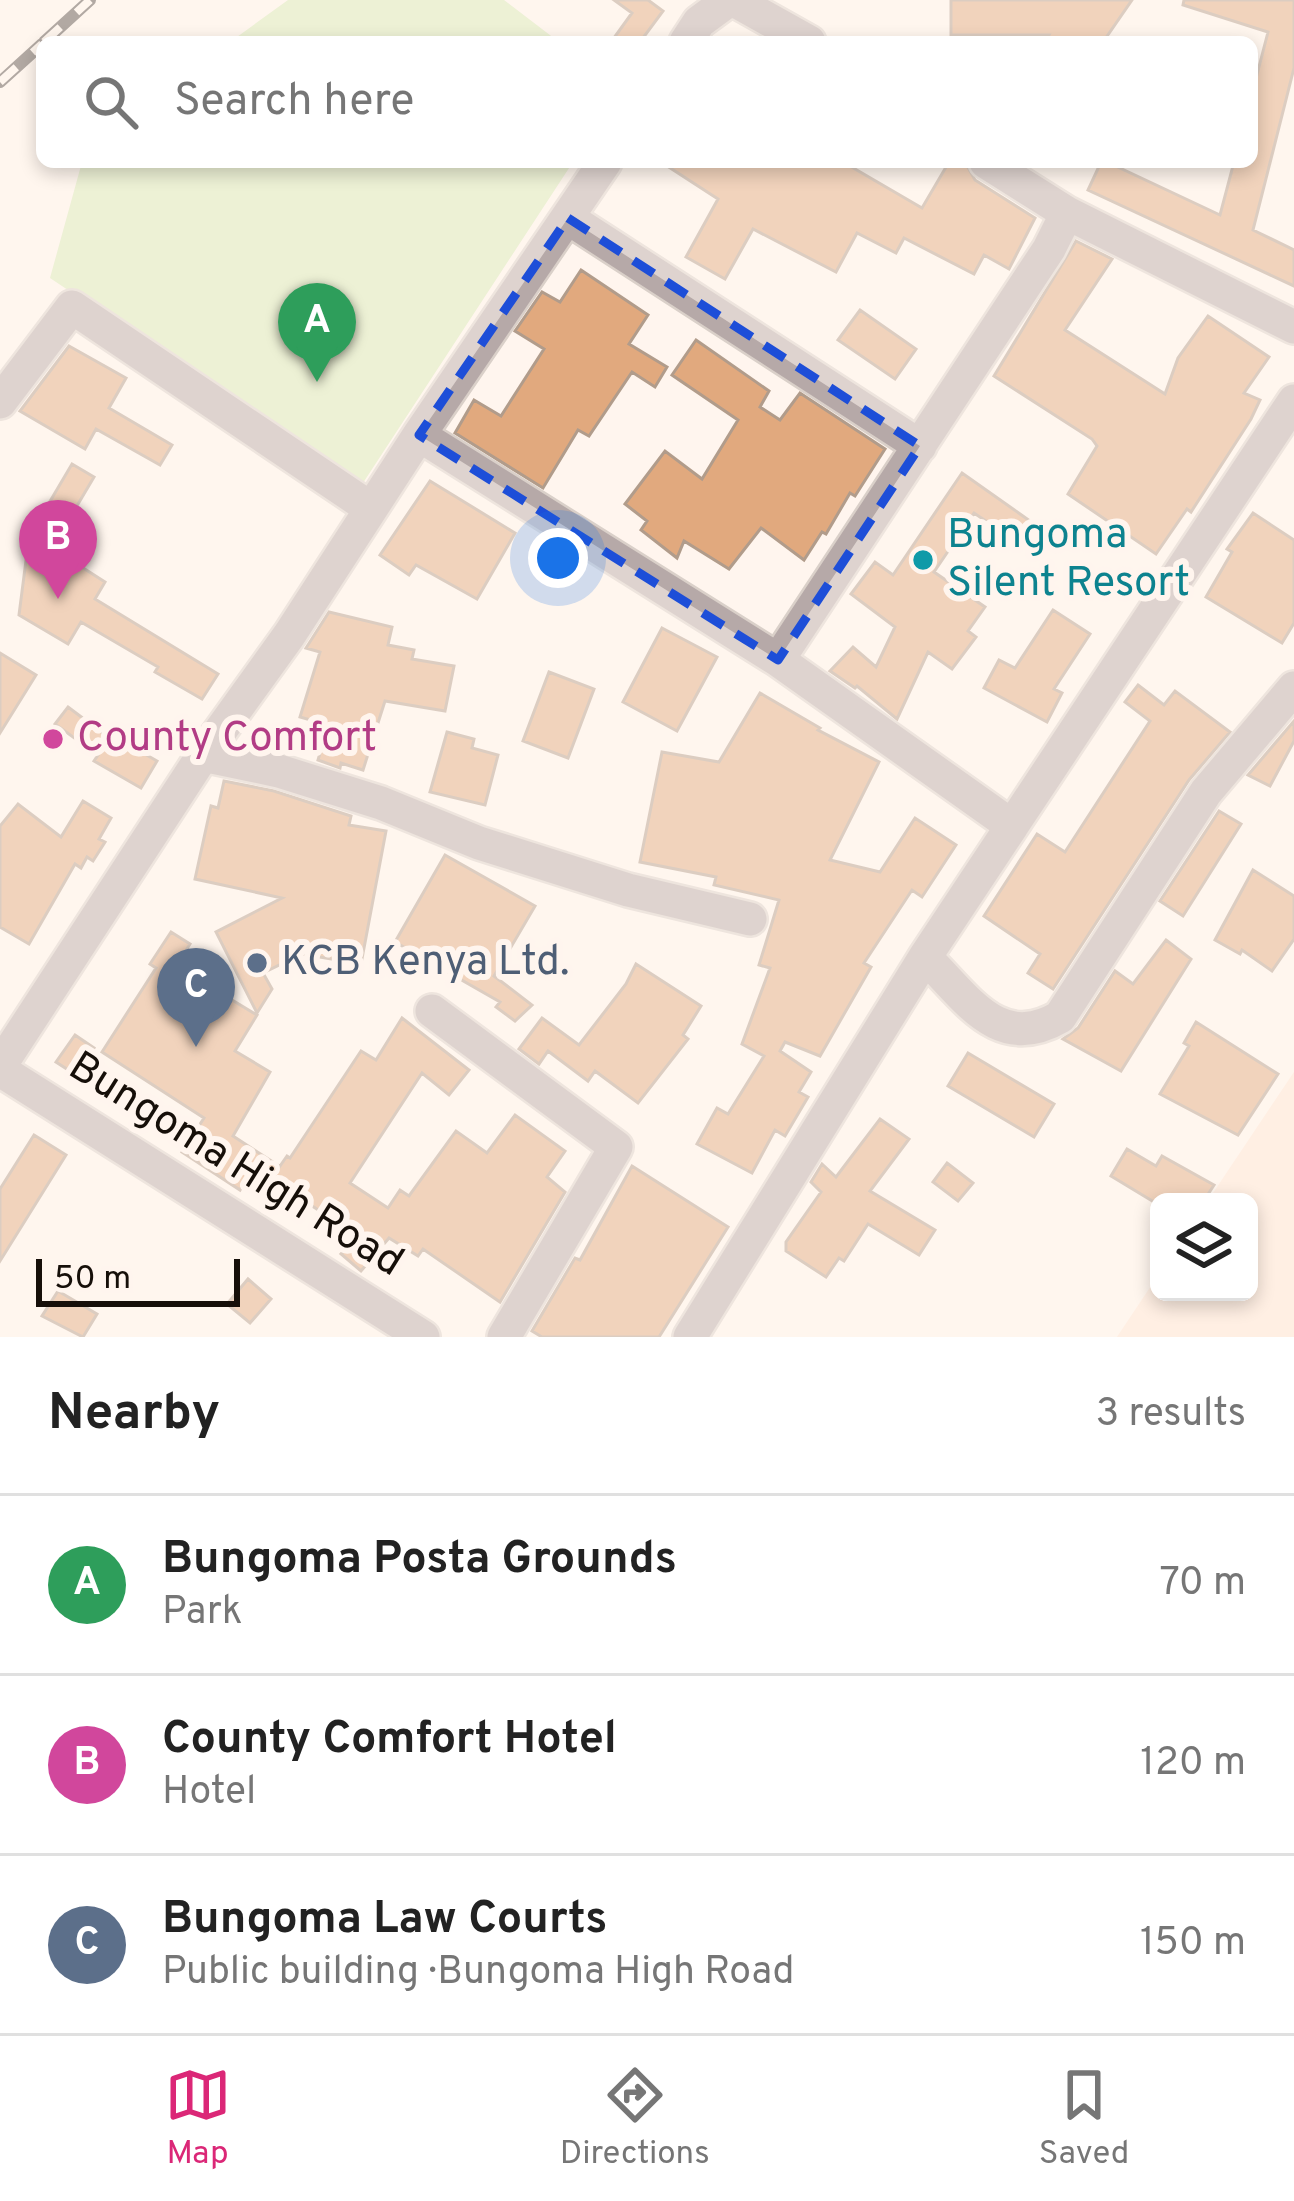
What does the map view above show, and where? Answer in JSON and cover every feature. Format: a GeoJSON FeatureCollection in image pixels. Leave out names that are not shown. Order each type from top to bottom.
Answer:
{"type":"FeatureCollection","features":[{"type":"Feature","properties":{"kind":"street"},"geometry":{"type":"LineString","coordinates":[[690,36],[699,22],[732,0],[798,36]]}},
{"type":"Feature","properties":{"kind":"street"},"geometry":{"type":"LineString","coordinates":[[0,1068],[203,755],[290,634],[601,168]]}},
{"type":"Feature","properties":{"kind":"street"},"geometry":{"type":"LineString","coordinates":[[995,168],[1066,214],[1294,327]]}},
{"type":"Feature","properties":{"kind":"street"},"geometry":{"type":"LineString","coordinates":[[778,660],[1049,249],[1066,214]]}},
{"type":"Feature","properties":{"kind":"street"},"geometry":{"type":"LineString","coordinates":[[568,218],[920,446]]}},
{"type":"Feature","properties":{"kind":"street"},"geometry":{"type":"LineString","coordinates":[[0,402],[71,307],[370,508]]}},
{"type":"Feature","properties":{"kind":"street"},"geometry":{"type":"LineString","coordinates":[[690,1337],[1012,826],[1279,453],[1293,405]]}},
{"type":"Feature","properties":{"kind":"street"},"geometry":{"type":"LineString","coordinates":[[419,435],[778,660],[1012,826]]}},
{"type":"Feature","properties":{"kind":"street"},"geometry":{"type":"LineString","coordinates":[[925,958],[997,1027],[1041,1028],[1060,1017],[1206,792],[1294,688]]}},
{"type":"Feature","properties":{"kind":"street"},"geometry":{"type":"LineString","coordinates":[[203,755],[279,771],[361,796],[479,842],[628,890],[750,919]]}},
{"type":"Feature","properties":{"kind":"street"},"geometry":{"type":"LineString","coordinates":[[432,1011],[616,1147],[504,1337]]}},
{"type":"Feature","properties":{"kind":"street","name":"Bungoma High Road"},"geometry":{"type":"LineString","coordinates":[[0,1068],[423,1337]]}},
{"type":"Feature","properties":{"kind":"highlighted area"},"geometry":{"type":"Polygon","coordinates":[[[568,218],[920,446],[778,660],[419,435],[568,218]]]}},
{"type":"Feature","properties":{"kind":"shaded area"},"geometry":{"type":"Polygon","coordinates":[[[1294,1072],[1294,1337],[1117,1337],[1150,1288],[1150,1301],[1258,1301],[1258,1193],[1213,1193],[1294,1072]]]}},
{"type":"Feature","properties":{"kind":"green space"},"geometry":{"type":"Polygon","coordinates":[[[288,0],[504,0],[551,36],[238,36],[288,0]]]}},
{"type":"Feature","properties":{"kind":"green space"},"geometry":{"type":"Polygon","coordinates":[[[80,168],[569,168],[361,486],[50,278],[80,168]]]}},
{"type":"Feature","properties":{"kind":"building"},"geometry":{"type":"Polygon","coordinates":[[[614,0],[648,0],[663,11],[644,36],[615,36],[632,13],[614,0]]]}},
{"type":"Feature","properties":{"kind":"building"},"geometry":{"type":"Polygon","coordinates":[[[951,0],[1132,0],[1107,36],[951,35],[951,0]]]}},
{"type":"Feature","properties":{"kind":"building"},"geometry":{"type":"Polygon","coordinates":[[[1184,0],[1294,0],[1294,68],[1253,230],[1294,250],[1294,286],[1088,190],[1098,168],[1120,168],[1220,215],[1232,168],[1258,168],[1258,71],[1268,32],[1183,5],[1184,0]]]}},
{"type":"Feature","properties":{"kind":"building"},"geometry":{"type":"Polygon","coordinates":[[[670,168],[853,168],[922,208],[945,168],[968,168],[975,180],[1035,218],[1009,269],[984,255],[974,274],[904,238],[896,253],[857,233],[836,272],[753,229],[725,279],[686,257],[718,199],[670,168]]]}},
{"type":"Feature","properties":{"kind":"building"},"geometry":{"type":"Polygon","coordinates":[[[1076,241],[1112,259],[1065,330],[1165,394],[1178,358],[1208,316],[1269,357],[1244,393],[1260,400],[1251,419],[1191,512],[1187,509],[1156,554],[1068,494],[1097,446],[1092,439],[994,376],[1076,241]]]}},
{"type":"Feature","properties":{"kind":"building"},"geometry":{"type":"Polygon","coordinates":[[[581,270],[648,315],[629,344],[667,367],[655,387],[632,372],[589,436],[578,430],[543,488],[455,433],[474,400],[501,416],[544,349],[515,331],[542,292],[560,302],[581,270]]]}},
{"type":"Feature","properties":{"kind":"building"},"geometry":{"type":"Polygon","coordinates":[[[860,310],[916,349],[895,379],[838,340],[860,310]]]}},
{"type":"Feature","properties":{"kind":"building"},"geometry":{"type":"Polygon","coordinates":[[[696,340],[769,391],[760,407],[780,420],[800,393],[885,449],[804,560],[761,528],[729,569],[684,541],[677,558],[641,530],[647,521],[625,504],[665,451],[702,479],[738,420],[672,375],[696,340]]]}},
{"type":"Feature","properties":{"kind":"building"},"geometry":{"type":"Polygon","coordinates":[[[69,346],[126,378],[109,408],[172,445],[160,465],[96,429],[85,449],[20,411],[69,346]]]}},
{"type":"Feature","properties":{"kind":"building"},"geometry":{"type":"Polygon","coordinates":[[[72,464],[94,477],[52,548],[105,582],[95,599],[218,674],[202,699],[81,622],[68,644],[19,615],[29,537],[72,464]]]}},
{"type":"Feature","properties":{"kind":"building"},"geometry":{"type":"Polygon","coordinates":[[[962,473],[1040,528],[1026,548],[974,513],[934,572],[985,607],[968,631],[976,637],[952,669],[928,652],[897,719],[830,671],[853,647],[876,667],[895,627],[851,594],[875,562],[893,575],[962,473]]]}},
{"type":"Feature","properties":{"kind":"building"},"geometry":{"type":"Polygon","coordinates":[[[430,481],[515,533],[477,599],[416,565],[409,575],[380,555],[430,481]]]}},
{"type":"Feature","properties":{"kind":"building"},"geometry":{"type":"Polygon","coordinates":[[[1253,513],[1294,540],[1294,623],[1282,643],[1206,597],[1232,552],[1227,549],[1253,513]]]}},
{"type":"Feature","properties":{"kind":"building"},"geometry":{"type":"Polygon","coordinates":[[[1053,610],[1090,634],[1054,689],[1062,693],[1047,722],[984,688],[999,660],[1015,668],[1053,610]]]}},
{"type":"Feature","properties":{"kind":"building"},"geometry":{"type":"Polygon","coordinates":[[[329,612],[392,627],[388,645],[414,650],[412,659],[454,666],[445,711],[385,701],[363,770],[318,760],[328,725],[300,717],[320,652],[306,648],[329,612]]]}},
{"type":"Feature","properties":{"kind":"building"},"geometry":{"type":"Polygon","coordinates":[[[662,628],[717,657],[677,731],[623,702],[662,628]]]}},
{"type":"Feature","properties":{"kind":"building"},"geometry":{"type":"Polygon","coordinates":[[[0,653],[36,675],[0,733],[0,653]]]}},
{"type":"Feature","properties":{"kind":"building"},"geometry":{"type":"Polygon","coordinates":[[[549,672],[594,689],[568,758],[523,741],[549,672]]]}},
{"type":"Feature","properties":{"kind":"building"},"geometry":{"type":"Polygon","coordinates":[[[1138,685],[1164,705],[1175,691],[1230,732],[1189,780],[1053,989],[1028,973],[1040,954],[984,916],[1037,834],[1065,852],[1150,721],[1125,702],[1138,685]]]}},
{"type":"Feature","properties":{"kind":"building"},"geometry":{"type":"Polygon","coordinates":[[[760,693],[879,762],[830,860],[880,872],[915,818],[956,845],[922,897],[912,890],[864,963],[871,967],[820,1056],[785,1042],[780,1051],[811,1072],[799,1092],[808,1097],[785,1136],[775,1130],[752,1173],[697,1144],[717,1108],[728,1114],[764,1056],[742,1044],[770,968],[759,965],[779,900],[714,885],[716,877],[640,862],[662,752],[719,762],[760,693]]]}},
{"type":"Feature","properties":{"kind":"building"},"geometry":{"type":"Polygon","coordinates":[[[68,707],[108,737],[157,761],[141,788],[94,761],[98,755],[55,724],[68,707]]]}},
{"type":"Feature","properties":{"kind":"building"},"geometry":{"type":"Polygon","coordinates":[[[1294,721],[1294,741],[1270,786],[1248,775],[1294,721]]]}},
{"type":"Feature","properties":{"kind":"building"},"geometry":{"type":"Polygon","coordinates":[[[447,732],[474,739],[472,748],[498,755],[485,805],[430,792],[447,732]]]}},
{"type":"Feature","properties":{"kind":"building"},"geometry":{"type":"Polygon","coordinates":[[[224,781],[274,791],[351,816],[349,825],[386,831],[361,964],[302,954],[263,973],[272,989],[257,1013],[216,932],[282,898],[195,879],[211,806],[218,808],[224,781]]]}},
{"type":"Feature","properties":{"kind":"building"},"geometry":{"type":"Polygon","coordinates":[[[83,801],[111,818],[99,839],[105,842],[93,861],[87,857],[81,868],[75,864],[29,944],[0,927],[0,826],[18,804],[61,837],[83,801]]]}},
{"type":"Feature","properties":{"kind":"building"},"geometry":{"type":"Polygon","coordinates":[[[1219,811],[1241,824],[1183,916],[1160,901],[1219,811]]]}},
{"type":"Feature","properties":{"kind":"building"},"geometry":{"type":"Polygon","coordinates":[[[445,855],[535,906],[494,976],[532,1005],[515,1021],[496,1007],[500,1002],[395,942],[445,855]]]}},
{"type":"Feature","properties":{"kind":"building"},"geometry":{"type":"Polygon","coordinates":[[[1253,870],[1294,896],[1294,939],[1272,971],[1242,950],[1240,954],[1215,940],[1253,870]]]}},
{"type":"Feature","properties":{"kind":"building"},"geometry":{"type":"Polygon","coordinates":[[[171,932],[190,944],[176,966],[257,1015],[235,1051],[270,1072],[233,1136],[279,1166],[262,1192],[245,1181],[240,1190],[182,1152],[204,1118],[102,1052],[156,968],[150,964],[171,932]]]}},
{"type":"Feature","properties":{"kind":"building"},"geometry":{"type":"Polygon","coordinates":[[[1166,940],[1191,959],[1121,1071],[1063,1039],[1078,1028],[1115,971],[1133,984],[1166,940]]]}},
{"type":"Feature","properties":{"kind":"building"},"geometry":{"type":"Polygon","coordinates":[[[636,964],[701,1006],[683,1035],[688,1039],[638,1103],[595,1071],[588,1081],[548,1051],[539,1064],[519,1049],[542,1018],[579,1045],[636,964]]]}},
{"type":"Feature","properties":{"kind":"building"},"geometry":{"type":"Polygon","coordinates":[[[402,1018],[469,1070],[449,1095],[422,1073],[350,1183],[388,1208],[400,1190],[409,1196],[456,1131],[487,1153],[515,1115],[565,1151],[547,1177],[565,1192],[500,1302],[423,1249],[418,1256],[389,1238],[361,1271],[341,1254],[358,1236],[271,1179],[361,1051],[376,1060],[402,1018]]]}},
{"type":"Feature","properties":{"kind":"building"},"geometry":{"type":"Polygon","coordinates":[[[1196,1022],[1278,1074],[1238,1135],[1160,1094],[1189,1046],[1184,1043],[1196,1022]]]}},
{"type":"Feature","properties":{"kind":"building"},"geometry":{"type":"Polygon","coordinates":[[[75,1035],[94,1048],[76,1075],[56,1062],[75,1035]]]}},
{"type":"Feature","properties":{"kind":"building"},"geometry":{"type":"Polygon","coordinates":[[[968,1053],[1054,1104],[1034,1137],[948,1086],[968,1053]]]}},
{"type":"Feature","properties":{"kind":"building"},"geometry":{"type":"Polygon","coordinates":[[[880,1119],[909,1139],[870,1191],[935,1230],[919,1255],[868,1224],[844,1261],[839,1258],[826,1277],[786,1251],[786,1242],[821,1192],[811,1182],[822,1164],[836,1177],[880,1119]]]}},
{"type":"Feature","properties":{"kind":"building"},"geometry":{"type":"Polygon","coordinates":[[[34,1135],[66,1155],[0,1261],[0,1189],[34,1135]]]}},
{"type":"Feature","properties":{"kind":"building"},"geometry":{"type":"Polygon","coordinates":[[[1127,1149],[1156,1166],[1162,1156],[1214,1185],[1209,1193],[1150,1193],[1150,1200],[1111,1176],[1127,1149]]]}},
{"type":"Feature","properties":{"kind":"building"},"geometry":{"type":"Polygon","coordinates":[[[947,1163],[973,1183],[958,1201],[933,1182],[947,1163]]]}},
{"type":"Feature","properties":{"kind":"building"},"geometry":{"type":"Polygon","coordinates":[[[632,1166],[728,1227],[659,1337],[542,1337],[532,1331],[575,1258],[580,1260],[632,1166]]]}},
{"type":"Feature","properties":{"kind":"building"},"geometry":{"type":"Polygon","coordinates":[[[248,1279],[271,1299],[250,1323],[227,1304],[248,1279]]]}},
{"type":"Feature","properties":{"kind":"building"},"geometry":{"type":"Polygon","coordinates":[[[58,1291],[97,1314],[83,1337],[42,1316],[58,1291]]]}},
{"type":"Feature","properties":{"kind":"railway"},"geometry":{"type":"LineString","coordinates":[[51,36],[90,0]]}},
{"type":"Feature","properties":{"kind":"railway"},"geometry":{"type":"LineString","coordinates":[[0,82],[36,49]]}},
{"type":"Feature","properties":{"kind":"place","name":"Bungoma Posta Grounds"},"geometry":{"type":"Point","coordinates":[317,382]}},
{"type":"Feature","properties":{"kind":"place","name":"Bungoma Silent Resort"},"geometry":{"type":"Point","coordinates":[923,560]}},
{"type":"Feature","properties":{"kind":"place","name":"County Comfort Hotel"},"geometry":{"type":"Point","coordinates":[58,599]}},
{"type":"Feature","properties":{"kind":"place","name":"County Comfort"},"geometry":{"type":"Point","coordinates":[53,739]}},
{"type":"Feature","properties":{"kind":"place","name":"KCB Kenya Ltd."},"geometry":{"type":"Point","coordinates":[257,963]}},
{"type":"Feature","properties":{"kind":"place","name":"Bungoma Law Courts"},"geometry":{"type":"Point","coordinates":[196,1047]}}]}
